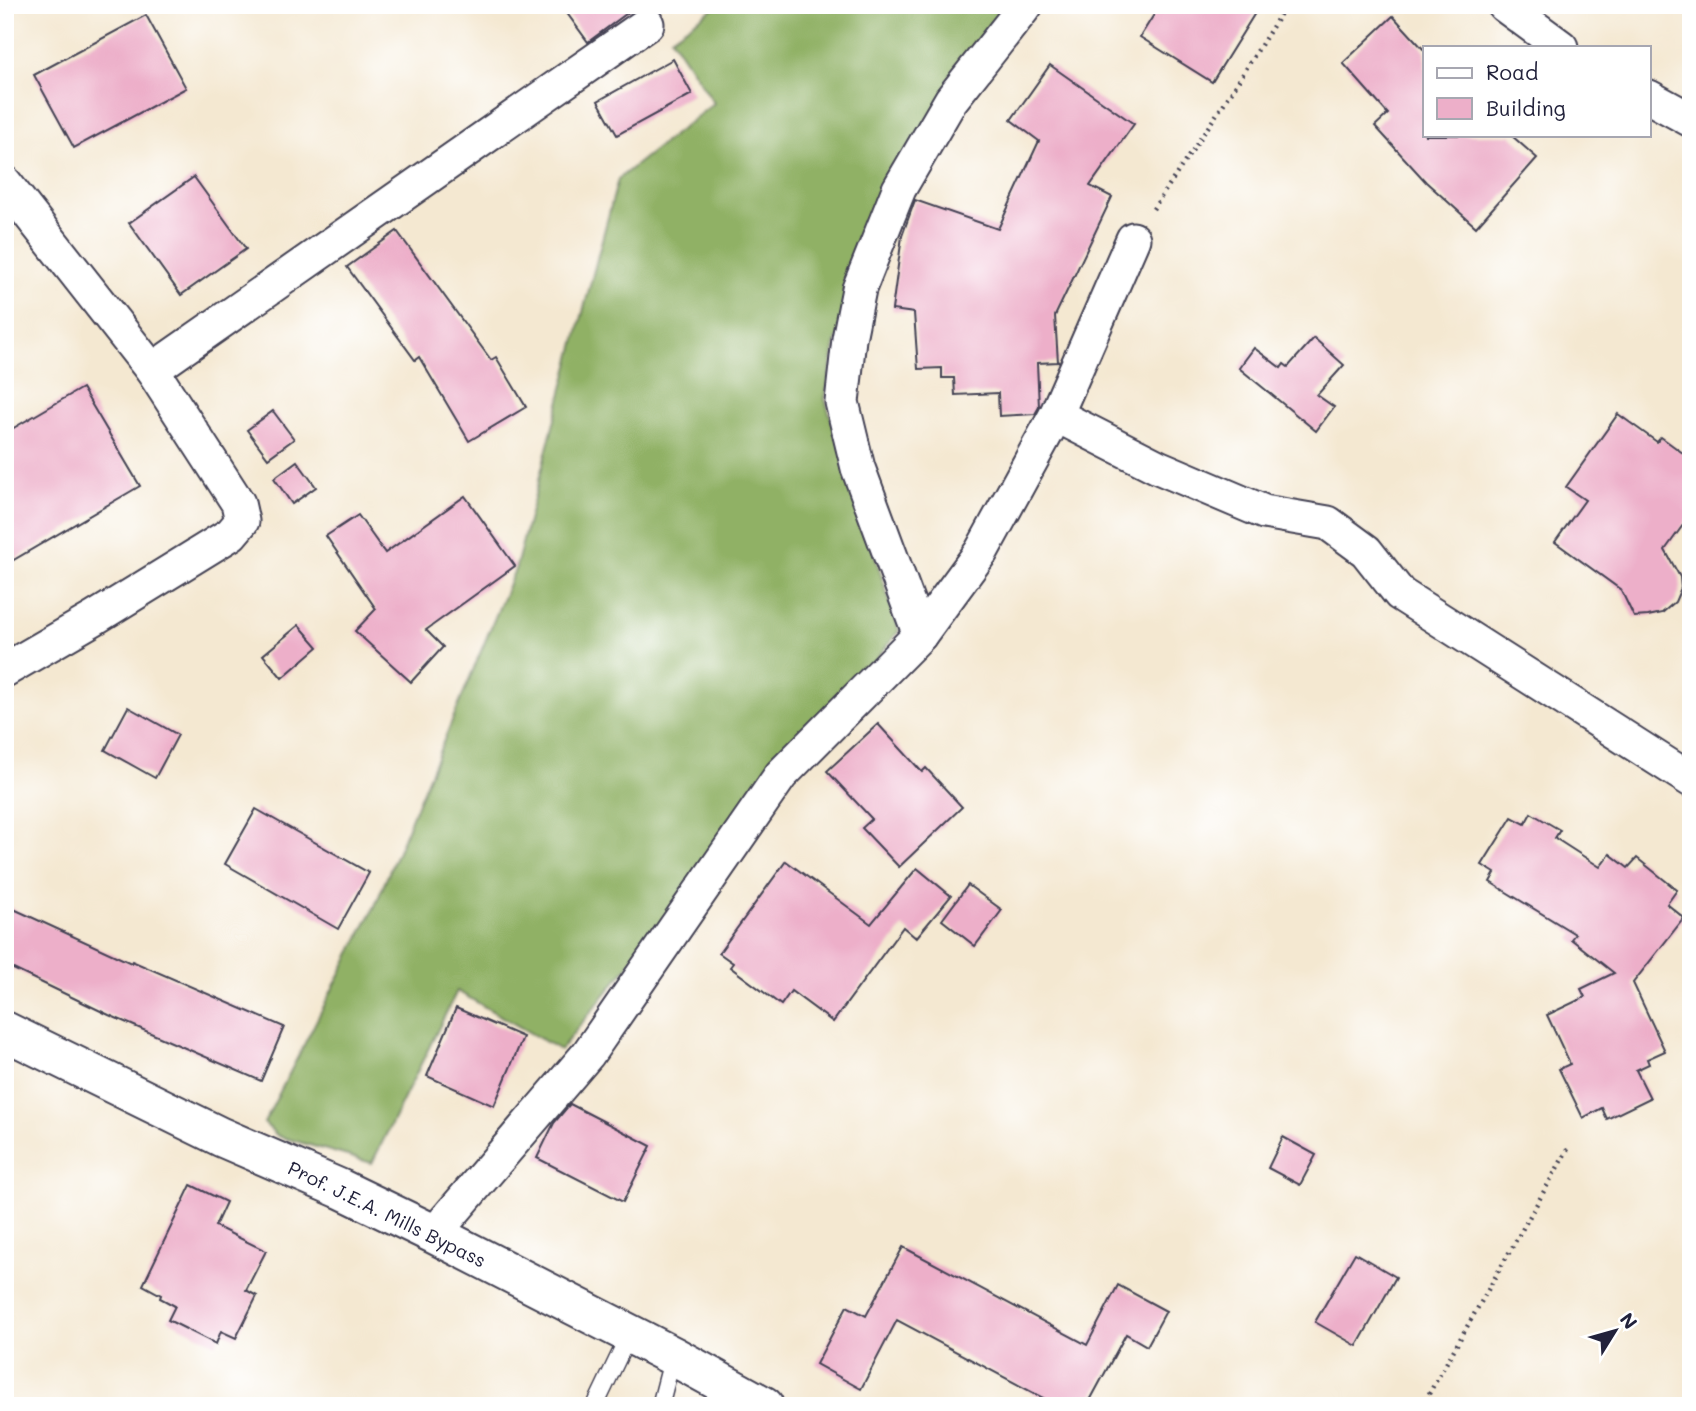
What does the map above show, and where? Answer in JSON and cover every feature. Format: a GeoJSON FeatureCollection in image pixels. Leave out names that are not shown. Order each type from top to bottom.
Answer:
{"type":"FeatureCollection","features":[{"type":"Feature","properties":{"kind":"street"},"geometry":{"type":"LineString","coordinates":[[920,635],[858,468],[842,402],[849,339],[859,289],[899,189],[951,100],[1026,5]]}},
{"type":"Feature","properties":{"kind":"street"},"geometry":{"type":"LineString","coordinates":[[1504,5],[1560,46]]}},
{"type":"Feature","properties":{"kind":"street"},"geometry":{"type":"LineString","coordinates":[[152,370],[647,24]]}},
{"type":"Feature","properties":{"kind":"street"},"geometry":{"type":"LineString","coordinates":[[1650,98],[1691,120]]}},
{"type":"Feature","properties":{"kind":"street"},"geometry":{"type":"LineString","coordinates":[[5,183],[152,370],[238,503],[242,522],[231,534],[5,670]]}},
{"type":"Feature","properties":{"kind":"street"},"geometry":{"type":"LineString","coordinates":[[434,1234],[588,1054],[781,775],[920,635],[981,552],[1056,415],[1133,239]]}},
{"type":"Feature","properties":{"kind":"street"},"geometry":{"type":"LineString","coordinates":[[1056,415],[1158,467],[1264,512],[1328,523],[1366,551],[1399,594],[1691,779]]}},
{"type":"Feature","properties":{"kind":"street","name":"Prof. J.E.A. Mills Bypass"},"geometry":{"type":"LineString","coordinates":[[5,1031],[221,1137],[341,1189],[434,1234],[673,1356],[764,1406]]}},
{"type":"Feature","properties":{"kind":"lane"},"geometry":{"type":"LineString","coordinates":[[595,1406],[629,1335]]}},
{"type":"Feature","properties":{"kind":"lane"},"geometry":{"type":"LineString","coordinates":[[660,1406],[673,1356]]}},
{"type":"Feature","properties":{"kind":"path"},"geometry":{"type":"LineString","coordinates":[[1133,239],[1233,90],[1286,5]]}},
{"type":"Feature","properties":{"kind":"path"},"geometry":{"type":"LineString","coordinates":[[1422,1406],[1569,1149]]}},
{"type":"Feature","properties":{"kind":"green space"},"geometry":{"type":"Polygon","coordinates":[[[718,5],[1012,5],[836,341],[825,399],[899,631],[560,1050],[457,991],[372,1163],[278,1136],[264,1123],[375,906],[516,567],[618,179],[714,103],[671,38],[718,5]]]}},
{"type":"Feature","properties":{"kind":"building"},"geometry":{"type":"Polygon","coordinates":[[[561,5],[638,5],[588,42],[561,5]]]}},
{"type":"Feature","properties":{"kind":"building"},"geometry":{"type":"Polygon","coordinates":[[[1160,5],[1260,5],[1212,82],[1140,37],[1160,5]]]}},
{"type":"Feature","properties":{"kind":"building"},"geometry":{"type":"Polygon","coordinates":[[[146,15],[186,88],[74,148],[34,75],[146,15]]]}},
{"type":"Feature","properties":{"kind":"building"},"geometry":{"type":"Polygon","coordinates":[[[1393,16],[1423,49],[1423,136],[1512,136],[1537,158],[1476,227],[1426,182],[1375,126],[1388,114],[1343,63],[1393,16]]]}},
{"type":"Feature","properties":{"kind":"building"},"geometry":{"type":"Polygon","coordinates":[[[673,59],[692,94],[617,135],[598,101],[673,59]]]}},
{"type":"Feature","properties":{"kind":"building"},"geometry":{"type":"Polygon","coordinates":[[[1050,65],[1134,124],[1090,186],[1112,197],[1055,316],[1058,362],[1037,363],[1039,407],[1035,414],[999,416],[998,393],[955,395],[954,378],[942,378],[942,368],[918,369],[914,313],[892,310],[902,236],[915,200],[998,229],[1039,141],[1011,120],[1050,65]]]}},
{"type":"Feature","properties":{"kind":"building"},"geometry":{"type":"Polygon","coordinates":[[[194,177],[246,249],[181,295],[129,223],[194,177]]]}},
{"type":"Feature","properties":{"kind":"building"},"geometry":{"type":"Polygon","coordinates":[[[397,231],[491,360],[496,357],[526,407],[469,441],[419,357],[415,360],[347,267],[397,231]]]}},
{"type":"Feature","properties":{"kind":"building"},"geometry":{"type":"Polygon","coordinates":[[[1314,338],[1344,365],[1317,395],[1334,407],[1316,431],[1239,368],[1254,348],[1281,368],[1284,364],[1288,367],[1314,338]]]}},
{"type":"Feature","properties":{"kind":"building"},"geometry":{"type":"Polygon","coordinates":[[[82,388],[140,486],[5,565],[5,433],[82,388]]]}},
{"type":"Feature","properties":{"kind":"building"},"geometry":{"type":"Polygon","coordinates":[[[273,411],[294,439],[268,458],[247,430],[273,411]]]}},
{"type":"Feature","properties":{"kind":"building"},"geometry":{"type":"Polygon","coordinates":[[[1618,414],[1657,442],[1661,437],[1691,459],[1691,514],[1665,550],[1680,577],[1681,588],[1675,602],[1662,613],[1648,616],[1634,617],[1621,590],[1555,542],[1585,500],[1566,487],[1618,414]]]}},
{"type":"Feature","properties":{"kind":"building"},"geometry":{"type":"Polygon","coordinates":[[[297,461],[316,487],[292,504],[274,478],[297,461]]]}},
{"type":"Feature","properties":{"kind":"building"},"geometry":{"type":"Polygon","coordinates":[[[465,496],[515,566],[426,630],[443,647],[411,682],[355,631],[376,609],[326,536],[358,515],[385,553],[465,496]]]}},
{"type":"Feature","properties":{"kind":"building"},"geometry":{"type":"Polygon","coordinates":[[[299,625],[318,647],[282,678],[263,655],[299,625]]]}},
{"type":"Feature","properties":{"kind":"building"},"geometry":{"type":"Polygon","coordinates":[[[128,707],[178,735],[155,778],[105,750],[128,707]]]}},
{"type":"Feature","properties":{"kind":"building"},"geometry":{"type":"Polygon","coordinates":[[[878,724],[922,772],[926,768],[962,807],[899,867],[862,828],[872,819],[827,771],[878,724]]]}},
{"type":"Feature","properties":{"kind":"building"},"geometry":{"type":"Polygon","coordinates":[[[256,809],[369,873],[338,929],[225,864],[256,809]]]}},
{"type":"Feature","properties":{"kind":"building"},"geometry":{"type":"Polygon","coordinates":[[[1531,813],[1560,830],[1555,838],[1600,867],[1610,854],[1628,868],[1637,858],[1677,890],[1667,904],[1684,918],[1633,983],[1665,1051],[1647,1059],[1649,1064],[1636,1070],[1650,1098],[1607,1119],[1602,1108],[1583,1118],[1559,1069],[1570,1064],[1547,1015],[1585,997],[1581,989],[1614,973],[1571,939],[1575,934],[1490,882],[1495,873],[1482,865],[1512,817],[1525,824],[1531,813]]]}},
{"type":"Feature","properties":{"kind":"building"},"geometry":{"type":"Polygon","coordinates":[[[786,861],[871,924],[917,868],[951,896],[916,938],[903,927],[833,1022],[791,991],[781,1005],[730,967],[733,963],[719,953],[786,861]]]}},
{"type":"Feature","properties":{"kind":"building"},"geometry":{"type":"Polygon","coordinates":[[[968,885],[1002,910],[975,946],[942,920],[968,885]]]}},
{"type":"Feature","properties":{"kind":"building"},"geometry":{"type":"Polygon","coordinates":[[[5,905],[131,963],[132,961],[284,1027],[261,1081],[109,1015],[5,965],[5,905]]]}},
{"type":"Feature","properties":{"kind":"building"},"geometry":{"type":"Polygon","coordinates":[[[456,1008],[523,1037],[494,1106],[427,1076],[456,1008]]]}},
{"type":"Feature","properties":{"kind":"building"},"geometry":{"type":"Polygon","coordinates":[[[570,1104],[651,1146],[623,1202],[537,1158],[554,1123],[570,1104]]]}},
{"type":"Feature","properties":{"kind":"building"},"geometry":{"type":"Polygon","coordinates":[[[1283,1137],[1316,1155],[1300,1185],[1268,1168],[1283,1137]]]}},
{"type":"Feature","properties":{"kind":"building"},"geometry":{"type":"Polygon","coordinates":[[[191,1185],[226,1202],[215,1226],[266,1251],[246,1290],[257,1296],[236,1338],[221,1331],[216,1344],[168,1320],[175,1306],[143,1285],[191,1185]]]}},
{"type":"Feature","properties":{"kind":"building"},"geometry":{"type":"Polygon","coordinates":[[[903,1247],[1087,1345],[1118,1285],[1166,1311],[1147,1346],[1126,1334],[1087,1406],[1058,1406],[897,1320],[861,1389],[816,1364],[847,1306],[866,1316],[903,1247]]]}},
{"type":"Feature","properties":{"kind":"building"},"geometry":{"type":"Polygon","coordinates":[[[1355,1253],[1396,1277],[1357,1346],[1315,1322],[1355,1253]]]}}]}
